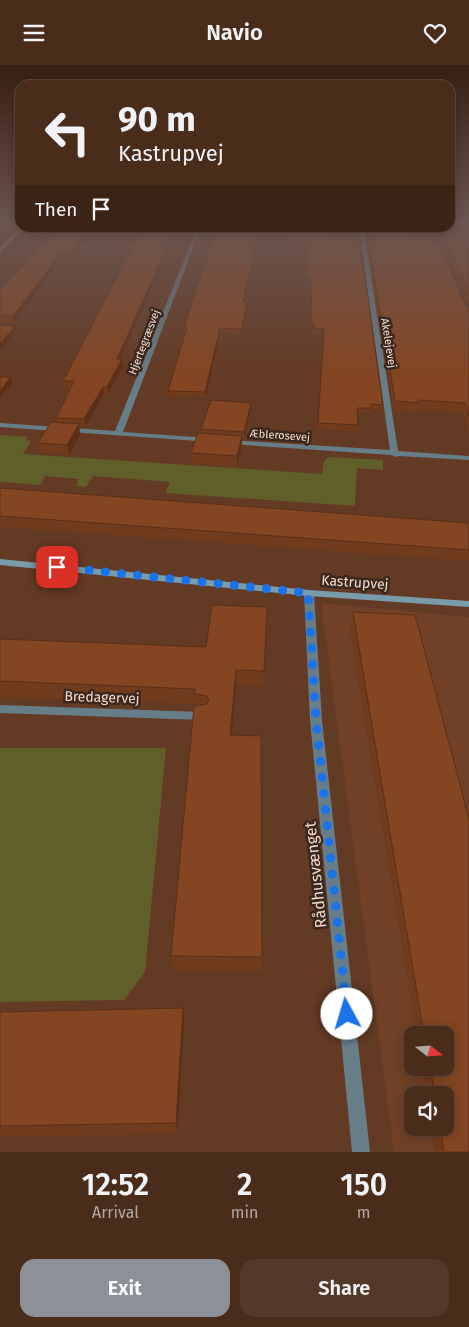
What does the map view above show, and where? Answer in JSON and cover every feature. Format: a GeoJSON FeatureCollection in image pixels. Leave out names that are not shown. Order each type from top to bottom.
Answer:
{"type":"FeatureCollection","features":[{"type":"Feature","properties":{"kind":"street","name":"Hjertegræsvej"},"geometry":{"type":"LineString","coordinates":[[118,434],[181,274]]}},
{"type":"Feature","properties":{"kind":"street","name":"Akelejevej"},"geometry":{"type":"LineString","coordinates":[[368,274],[395,455]]}},
{"type":"Feature","properties":{"kind":"street","name":"Æblerosevej"},"geometry":{"type":"LineString","coordinates":[[0,425],[395,455],[469,458]]}},
{"type":"Feature","properties":{"kind":"street","name":"Kastrupvej"},"geometry":{"type":"LineString","coordinates":[[0,561],[308,593],[469,604]]}},
{"type":"Feature","properties":{"kind":"street","name":"Rådhusvænget"},"geometry":{"type":"LineString","coordinates":[[308,593],[316,719],[361,1152]]}},
{"type":"Feature","properties":{"kind":"street","name":"Bredagervej"},"geometry":{"type":"LineString","coordinates":[[0,709],[202,716]]}},
{"type":"Feature","properties":{"kind":"shaded area"},"geometry":{"type":"Polygon","coordinates":[[[0,435],[28,437],[26,440],[31,441],[23,454],[322,474],[324,461],[329,457],[383,460],[383,470],[357,468],[355,506],[165,493],[170,482],[93,476],[86,487],[76,486],[79,479],[45,476],[40,485],[0,482],[0,435]]]}},
{"type":"Feature","properties":{"kind":"shaded area"},"geometry":{"type":"Polygon","coordinates":[[[321,603],[469,617],[469,1152],[394,1152],[321,603]]]}},
{"type":"Feature","properties":{"kind":"shaded area"},"geometry":{"type":"Polygon","coordinates":[[[0,748],[166,748],[145,972],[124,1000],[0,1002],[0,748]]]}},
{"type":"Feature","properties":{"kind":"building"},"geometry":{"type":"Polygon","coordinates":[[[15,274],[45,274],[13,316],[0,315],[0,290],[15,274]]]}},
{"type":"Feature","properties":{"kind":"building"},"geometry":{"type":"Polygon","coordinates":[[[118,274],[155,274],[117,359],[122,359],[107,387],[103,387],[84,419],[56,418],[74,381],[63,381],[118,274]]]}},
{"type":"Feature","properties":{"kind":"building"},"geometry":{"type":"Polygon","coordinates":[[[201,274],[249,274],[243,302],[247,302],[242,329],[220,328],[205,392],[168,391],[187,327],[184,327],[201,274]]]}},
{"type":"Feature","properties":{"kind":"building"},"geometry":{"type":"Polygon","coordinates":[[[308,274],[365,274],[383,405],[371,404],[371,408],[357,408],[358,425],[318,423],[324,329],[314,328],[314,324],[311,324],[312,279],[308,279],[308,274]]]}},
{"type":"Feature","properties":{"kind":"building"},"geometry":{"type":"Polygon","coordinates":[[[374,274],[452,274],[466,306],[469,308],[469,416],[465,403],[418,400],[418,403],[395,401],[374,274]]]}},
{"type":"Feature","properties":{"kind":"building"},"geometry":{"type":"Polygon","coordinates":[[[461,274],[469,274],[469,291],[461,274]]]}},
{"type":"Feature","properties":{"kind":"building"},"geometry":{"type":"Polygon","coordinates":[[[0,325],[15,326],[0,344],[0,325]]]}},
{"type":"Feature","properties":{"kind":"building"},"geometry":{"type":"Polygon","coordinates":[[[0,377],[11,377],[0,391],[0,377]]]}},
{"type":"Feature","properties":{"kind":"building"},"geometry":{"type":"Polygon","coordinates":[[[211,400],[251,403],[244,432],[201,429],[211,400]]]}},
{"type":"Feature","properties":{"kind":"building"},"geometry":{"type":"Polygon","coordinates":[[[51,422],[79,424],[67,445],[38,443],[51,422]]]}},
{"type":"Feature","properties":{"kind":"building"},"geometry":{"type":"Polygon","coordinates":[[[198,433],[242,436],[237,456],[191,453],[198,433]]]}},
{"type":"Feature","properties":{"kind":"building"},"geometry":{"type":"Polygon","coordinates":[[[0,488],[469,523],[469,550],[0,516],[0,488]]]}},
{"type":"Feature","properties":{"kind":"building"},"geometry":{"type":"Polygon","coordinates":[[[212,605],[267,607],[264,671],[236,670],[230,735],[261,736],[262,957],[171,956],[194,706],[207,704],[209,699],[207,696],[195,694],[195,689],[0,681],[0,639],[206,647],[212,605]]]}},
{"type":"Feature","properties":{"kind":"building"},"geometry":{"type":"Polygon","coordinates":[[[353,612],[415,615],[469,820],[469,1152],[444,1152],[441,1136],[454,1136],[454,1086],[433,1086],[432,1076],[454,1076],[454,1026],[422,1026],[353,612]]]}},
{"type":"Feature","properties":{"kind":"building"},"geometry":{"type":"Polygon","coordinates":[[[183,1008],[176,1123],[0,1126],[0,1012],[183,1008]]]}},
{"type":"Feature","properties":{"kind":"route"},"geometry":{"type":"LineString","coordinates":[[57,567],[308,593],[316,719],[347,1014]]}}]}
